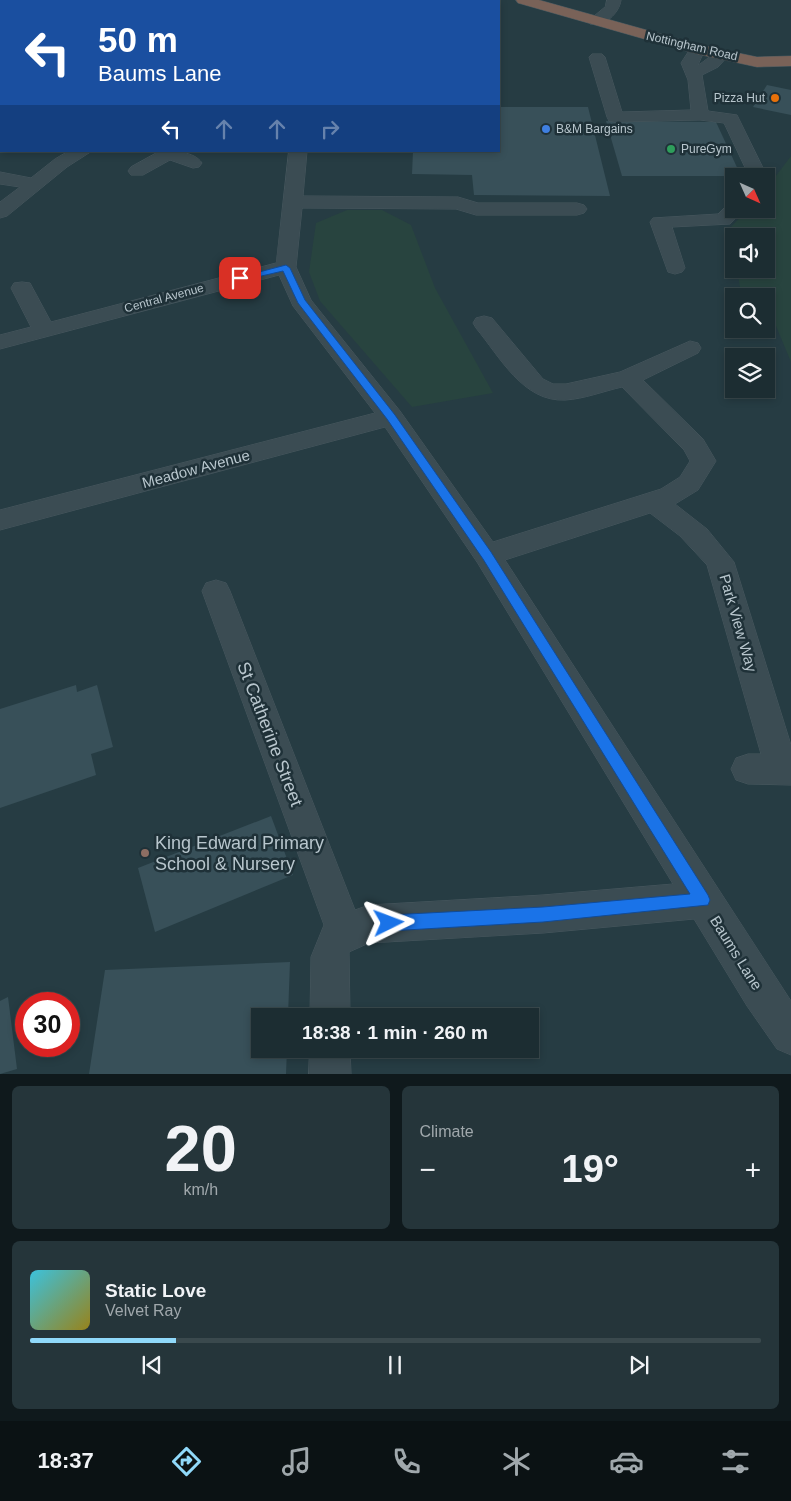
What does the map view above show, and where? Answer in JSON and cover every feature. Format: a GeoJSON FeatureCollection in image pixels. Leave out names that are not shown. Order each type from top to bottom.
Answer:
{"type":"FeatureCollection","features":[{"type":"Feature","properties":{"kind":"highway","name":"Nottingham Road"},"geometry":{"type":"LineString","coordinates":[[522,0],[697,49],[757,62],[791,61]]}},
{"type":"Feature","properties":{"kind":"highway","name":"Nottingham Road"},"geometry":{"type":"LineString","coordinates":[[551,0],[595,21]]}},
{"type":"Feature","properties":{"kind":"highway"},"geometry":{"type":"LineString","coordinates":[[757,62],[770,69],[791,74]]}},
{"type":"Feature","properties":{"kind":"street"},"geometry":{"type":"LineString","coordinates":[[595,21],[609,12],[614,6],[614,0]]}},
{"type":"Feature","properties":{"kind":"street"},"geometry":{"type":"LineString","coordinates":[[697,49],[689,62],[694,73],[700,115]]}},
{"type":"Feature","properties":{"kind":"street"},"geometry":{"type":"LineString","coordinates":[[694,73],[712,64],[722,54]]}},
{"type":"Feature","properties":{"kind":"street"},"geometry":{"type":"LineString","coordinates":[[597,57],[615,117],[700,115],[731,119],[754,168]]}},
{"type":"Feature","properties":{"kind":"street"},"geometry":{"type":"LineString","coordinates":[[7,207],[61,164],[81,152]]}},
{"type":"Feature","properties":{"kind":"street"},"geometry":{"type":"LineString","coordinates":[[286,268],[298,152]]}},
{"type":"Feature","properties":{"kind":"street"},"geometry":{"type":"LineString","coordinates":[[137,171],[171,153],[193,163]]}},
{"type":"Feature","properties":{"kind":"street"},"geometry":{"type":"LineString","coordinates":[[0,178],[34,184]]}},
{"type":"Feature","properties":{"kind":"street"},"geometry":{"type":"LineString","coordinates":[[294,202],[458,202],[476,209],[577,209]]}},
{"type":"Feature","properties":{"kind":"street"},"geometry":{"type":"LineString","coordinates":[[675,268],[660,222],[723,220],[725,218]]}},
{"type":"Feature","properties":{"kind":"street","name":"Central Avenue"},"geometry":{"type":"LineString","coordinates":[[0,342],[286,268]]}},
{"type":"Feature","properties":{"kind":"street","name":"Baums Lane"},"geometry":{"type":"LineString","coordinates":[[286,268],[301,301],[391,417],[487,556],[760,992],[791,1035]]}},
{"type":"Feature","properties":{"kind":"street"},"geometry":{"type":"LineString","coordinates":[[22,288],[44,330]]}},
{"type":"Feature","properties":{"kind":"street"},"geometry":{"type":"LineString","coordinates":[[484,323],[535,384],[548,391],[566,392],[627,378],[690,348]]}},
{"type":"Feature","properties":{"kind":"street"},"geometry":{"type":"LineString","coordinates":[[487,556],[653,502],[684,490],[697,476],[703,462],[694,445],[627,378]]}},
{"type":"Feature","properties":{"kind":"street","name":"Meadow Avenue"},"geometry":{"type":"LineString","coordinates":[[0,520],[391,417]]}},
{"type":"Feature","properties":{"kind":"street","name":"Park View Way"},"geometry":{"type":"LineString","coordinates":[[653,502],[686,524],[706,543],[720,562],[786,770],[748,769]]}},
{"type":"Feature","properties":{"kind":"street","name":"St Catherine Street"},"geometry":{"type":"LineString","coordinates":[[216,591],[345,932]]}},
{"type":"Feature","properties":{"kind":"street"},"geometry":{"type":"LineString","coordinates":[[330,1008],[330,955],[334,942],[345,932],[369,924],[543,914],[703,900]]}},
{"type":"Feature","properties":{"kind":"street"},"geometry":{"type":"LineString","coordinates":[[330,1058],[330,1074]]}},
{"type":"Feature","properties":{"kind":"green space"},"geometry":{"type":"Polygon","coordinates":[[[791,156],[791,362],[775,324],[775,288],[740,287],[738,278],[775,278],[775,228],[731,227],[740,218],[775,218],[775,177],[791,156]]]}},
{"type":"Feature","properties":{"kind":"green space"},"geometry":{"type":"Polygon","coordinates":[[[347,210],[382,210],[411,225],[435,288],[493,393],[412,407],[320,301],[309,272],[316,223],[347,210]]]}},
{"type":"Feature","properties":{"kind":"building","name":"Pizza Hut"},"geometry":{"type":"Polygon","coordinates":[[[767,85],[791,90],[791,115],[753,107],[767,85]]]}},
{"type":"Feature","properties":{"kind":"building","name":"B&M Bargains"},"geometry":{"type":"Polygon","coordinates":[[[500,107],[588,107],[610,196],[474,195],[472,175],[412,174],[413,152],[500,152],[500,107]]]}},
{"type":"Feature","properties":{"kind":"building","name":"PureGym"},"geometry":{"type":"Polygon","coordinates":[[[606,121],[716,122],[737,168],[725,168],[725,176],[622,176],[606,121]]]}},
{"type":"Feature","properties":{"kind":"building"},"geometry":{"type":"Polygon","coordinates":[[[76,685],[77,692],[97,685],[113,747],[91,754],[96,775],[0,808],[0,709],[76,685]]]}},
{"type":"Feature","properties":{"kind":"building"},"geometry":{"type":"Polygon","coordinates":[[[271,816],[293,875],[155,932],[138,868],[271,816]]]}},
{"type":"Feature","properties":{"kind":"building"},"geometry":{"type":"Polygon","coordinates":[[[290,962],[288,1008],[251,1008],[251,1058],[287,1058],[286,1074],[89,1074],[105,970],[290,962]]]}},
{"type":"Feature","properties":{"kind":"building"},"geometry":{"type":"Polygon","coordinates":[[[8,997],[17,1069],[0,1074],[0,1001],[8,997]]]}},
{"type":"Feature","properties":{"kind":"place","name":"Pizza Hut"},"geometry":{"type":"Point","coordinates":[775,98]}},
{"type":"Feature","properties":{"kind":"place","name":"B&M Bargains"},"geometry":{"type":"Point","coordinates":[546,129]}},
{"type":"Feature","properties":{"kind":"place","name":"PureGym"},"geometry":{"type":"Point","coordinates":[671,149]}},
{"type":"Feature","properties":{"kind":"place","name":"King Edward Primary School & Nursery"},"geometry":{"type":"Point","coordinates":[145,853]}},
{"type":"Feature","properties":{"kind":"route"},"geometry":{"type":"LineString","coordinates":[[240,278],[286,268],[301,301],[391,417],[487,556],[703,900],[543,914],[389,923]]}}]}
